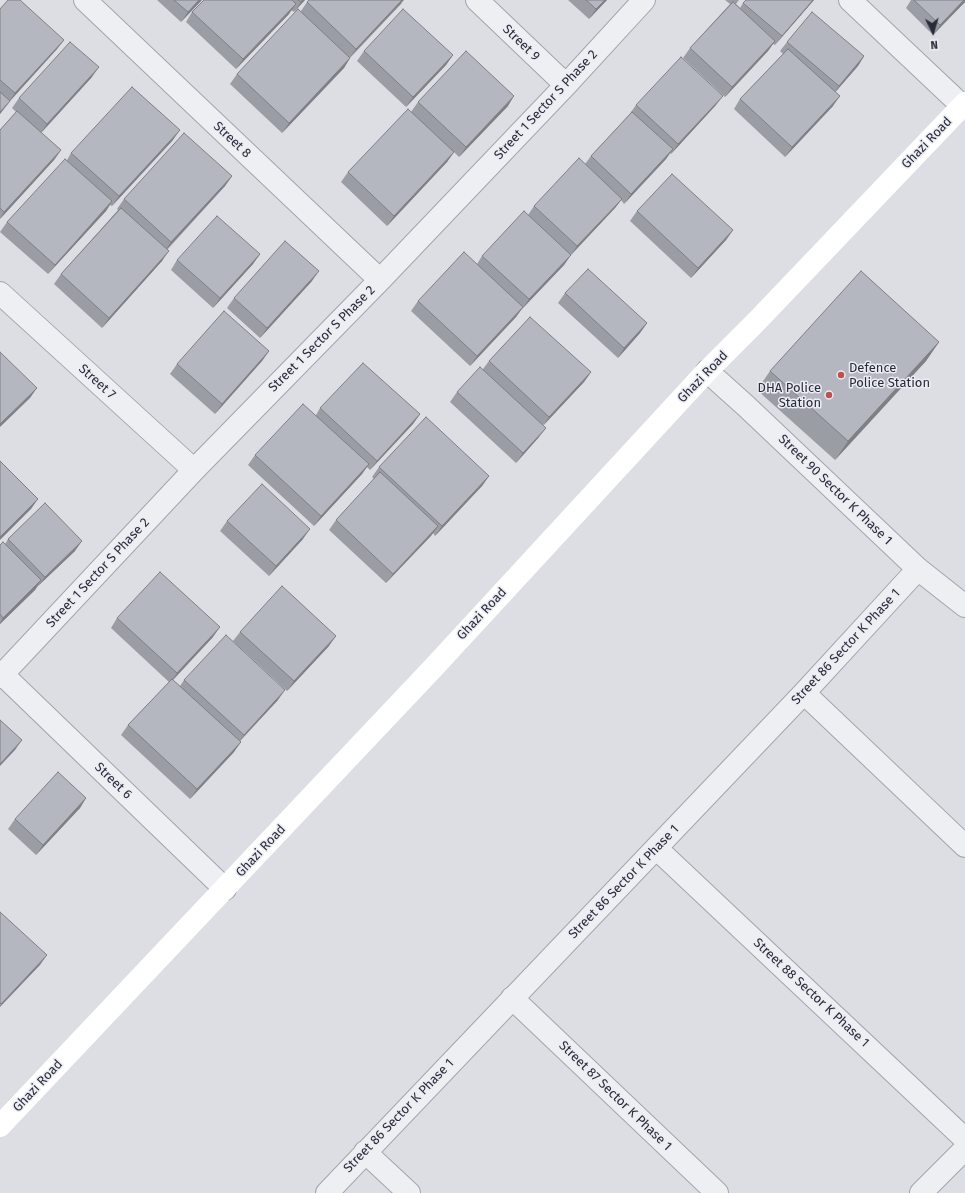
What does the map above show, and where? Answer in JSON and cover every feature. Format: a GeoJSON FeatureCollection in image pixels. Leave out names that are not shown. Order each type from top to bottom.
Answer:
{"type":"FeatureCollection","features":[{"type":"Feature","properties":{"kind":"main road","name":"Ghazi Road"},"geometry":{"type":"LineString","coordinates":[[0,1126],[434,667],[707,371],[756,322],[964,104]]}},
{"type":"Feature","properties":{"kind":"street","name":"Street 8"},"geometry":{"type":"LineString","coordinates":[[84,0],[380,280]]}},
{"type":"Feature","properties":{"kind":"street","name":"Street 9"},"geometry":{"type":"LineString","coordinates":[[477,0],[566,85]]}},
{"type":"Feature","properties":{"kind":"street","name":"Street 1 Sector S Phase 2"},"geometry":{"type":"LineString","coordinates":[[1,675],[194,470],[380,280],[566,85],[644,0]]}},
{"type":"Feature","properties":{"kind":"street"},"geometry":{"type":"LineString","coordinates":[[850,0],[957,101],[964,104]]}},
{"type":"Feature","properties":{"kind":"street","name":"Street 7"},"geometry":{"type":"LineString","coordinates":[[0,293],[194,470]]}},
{"type":"Feature","properties":{"kind":"street","name":"Street 90 Sector K Phase 1"},"geometry":{"type":"LineString","coordinates":[[707,371],[918,569],[965,606]]}},
{"type":"Feature","properties":{"kind":"street","name":"Street 86 Sector K Phase 1"},"geometry":{"type":"LineString","coordinates":[[327,1193],[804,693],[918,569]]}},
{"type":"Feature","properties":{"kind":"street","name":"Street 6"},"geometry":{"type":"LineString","coordinates":[[1,675],[225,889]]}},
{"type":"Feature","properties":{"kind":"street"},"geometry":{"type":"LineString","coordinates":[[804,693],[965,846]]}},
{"type":"Feature","properties":{"kind":"street","name":"Street 88 Sector K Phase 1"},"geometry":{"type":"LineString","coordinates":[[656,848],[965,1139]]}},
{"type":"Feature","properties":{"kind":"street","name":"Street 87 Sector K Phase 1"},"geometry":{"type":"LineString","coordinates":[[512,998],[717,1193]]}},
{"type":"Feature","properties":{"kind":"street"},"geometry":{"type":"LineString","coordinates":[[921,1193],[965,1148]]}},
{"type":"Feature","properties":{"kind":"street"},"geometry":{"type":"LineString","coordinates":[[365,1152],[409,1193]]}},
{"type":"Feature","properties":{"kind":"building"},"geometry":{"type":"Polygon","coordinates":[[[8,0],[20,0],[64,40],[15,93],[0,80],[0,9],[8,0]]]}},
{"type":"Feature","properties":{"kind":"building"},"geometry":{"type":"Polygon","coordinates":[[[174,0],[199,0],[188,12],[174,0]]]}},
{"type":"Feature","properties":{"kind":"building"},"geometry":{"type":"Polygon","coordinates":[[[204,0],[292,0],[296,4],[243,59],[192,12],[204,0]]]}},
{"type":"Feature","properties":{"kind":"building"},"geometry":{"type":"Polygon","coordinates":[[[309,0],[402,0],[356,49],[307,2],[309,0]]]}},
{"type":"Feature","properties":{"kind":"building"},"geometry":{"type":"Polygon","coordinates":[[[586,0],[605,0],[596,9],[586,0]]]}},
{"type":"Feature","properties":{"kind":"building"},"geometry":{"type":"Polygon","coordinates":[[[746,0],[813,0],[782,36],[743,3],[746,0]]]}},
{"type":"Feature","properties":{"kind":"building"},"geometry":{"type":"Polygon","coordinates":[[[914,0],[964,0],[940,25],[914,0]]]}},
{"type":"Feature","properties":{"kind":"building"},"geometry":{"type":"Polygon","coordinates":[[[733,2],[775,41],[732,87],[690,48],[733,2]]]}},
{"type":"Feature","properties":{"kind":"building"},"geometry":{"type":"Polygon","coordinates":[[[298,9],[350,58],[289,123],[237,74],[298,9]]]}},
{"type":"Feature","properties":{"kind":"building"},"geometry":{"type":"Polygon","coordinates":[[[403,9],[453,55],[413,97],[364,51],[403,9]]]}},
{"type":"Feature","properties":{"kind":"building"},"geometry":{"type":"Polygon","coordinates":[[[812,12],[864,56],[839,86],[787,42],[812,12]]]}},
{"type":"Feature","properties":{"kind":"building"},"geometry":{"type":"Polygon","coordinates":[[[70,42],[99,67],[47,124],[19,98],[70,42]]]}},
{"type":"Feature","properties":{"kind":"building"},"geometry":{"type":"Polygon","coordinates":[[[788,49],[840,96],[792,147],[740,99],[788,49]]]}},
{"type":"Feature","properties":{"kind":"building"},"geometry":{"type":"Polygon","coordinates":[[[466,51],[514,96],[466,147],[418,102],[466,51]]]}},
{"type":"Feature","properties":{"kind":"building"},"geometry":{"type":"Polygon","coordinates":[[[681,57],[723,96],[678,144],[636,105],[681,57]]]}},
{"type":"Feature","properties":{"kind":"building"},"geometry":{"type":"Polygon","coordinates":[[[132,87],[180,130],[119,196],[71,153],[132,87]]]}},
{"type":"Feature","properties":{"kind":"building"},"geometry":{"type":"Polygon","coordinates":[[[0,92],[10,101],[0,112],[0,92]]]}},
{"type":"Feature","properties":{"kind":"building"},"geometry":{"type":"Polygon","coordinates":[[[408,109],[454,152],[394,216],[348,172],[408,109]]]}},
{"type":"Feature","properties":{"kind":"building"},"geometry":{"type":"Polygon","coordinates":[[[17,111],[61,150],[4,212],[0,208],[0,130],[17,111]]]}},
{"type":"Feature","properties":{"kind":"building"},"geometry":{"type":"Polygon","coordinates":[[[632,112],[673,149],[631,194],[591,156],[632,112]]]}},
{"type":"Feature","properties":{"kind":"building"},"geometry":{"type":"Polygon","coordinates":[[[184,133],[232,176],[171,242],[124,199],[184,133]]]}},
{"type":"Feature","properties":{"kind":"building"},"geometry":{"type":"Polygon","coordinates":[[[579,158],[622,199],[577,246],[534,206],[579,158]]]}},
{"type":"Feature","properties":{"kind":"building"},"geometry":{"type":"Polygon","coordinates":[[[65,159],[112,201],[55,265],[7,222],[65,159]]]}},
{"type":"Feature","properties":{"kind":"building"},"geometry":{"type":"Polygon","coordinates":[[[672,174],[733,230],[698,268],[637,211],[672,174]]]}},
{"type":"Feature","properties":{"kind":"building"},"geometry":{"type":"Polygon","coordinates":[[[121,208],[169,251],[109,318],[61,274],[121,208]]]}},
{"type":"Feature","properties":{"kind":"building"},"geometry":{"type":"Polygon","coordinates":[[[524,211],[571,255],[529,299],[482,256],[524,211]]]}},
{"type":"Feature","properties":{"kind":"building"},"geometry":{"type":"Polygon","coordinates":[[[217,216],[260,254],[220,298],[177,260],[217,216]]]}},
{"type":"Feature","properties":{"kind":"building"},"geometry":{"type":"Polygon","coordinates":[[[285,241],[319,271],[267,328],[234,298],[285,241]]]}},
{"type":"Feature","properties":{"kind":"building"},"geometry":{"type":"Polygon","coordinates":[[[464,252],[523,307],[477,356],[418,301],[464,252]]]}},
{"type":"Feature","properties":{"kind":"building"},"geometry":{"type":"Polygon","coordinates":[[[588,269],[647,323],[624,348],[565,293],[588,269]]]}},
{"type":"Feature","properties":{"kind":"building","name":"Defence Police Station"},"geometry":{"type":"Polygon","coordinates":[[[861,271],[939,342],[848,441],[770,371],[861,271]]]}},
{"type":"Feature","properties":{"kind":"building"},"geometry":{"type":"Polygon","coordinates":[[[224,311],[269,351],[222,404],[177,364],[224,311]]]}},
{"type":"Feature","properties":{"kind":"building"},"geometry":{"type":"Polygon","coordinates":[[[530,317],[591,372],[549,417],[489,361],[530,317]]]}},
{"type":"Feature","properties":{"kind":"building"},"geometry":{"type":"Polygon","coordinates":[[[0,352],[37,388],[0,424],[0,352]]]}},
{"type":"Feature","properties":{"kind":"building"},"geometry":{"type":"Polygon","coordinates":[[[363,363],[420,414],[377,461],[320,408],[363,363]]]}},
{"type":"Feature","properties":{"kind":"building"},"geometry":{"type":"Polygon","coordinates":[[[480,367],[546,428],[523,453],[457,392],[480,367]]]}},
{"type":"Feature","properties":{"kind":"building"},"geometry":{"type":"Polygon","coordinates":[[[303,404],[369,464],[321,516],[255,455],[303,404]]]}},
{"type":"Feature","properties":{"kind":"building"},"geometry":{"type":"Polygon","coordinates":[[[426,417],[489,476],[442,526],[379,467],[426,417]]]}},
{"type":"Feature","properties":{"kind":"building"},"geometry":{"type":"Polygon","coordinates":[[[0,461],[38,499],[0,537],[0,461]]]}},
{"type":"Feature","properties":{"kind":"building"},"geometry":{"type":"Polygon","coordinates":[[[380,472],[438,526],[393,574],[336,520],[380,472]]]}},
{"type":"Feature","properties":{"kind":"building"},"geometry":{"type":"Polygon","coordinates":[[[262,484],[310,529],[276,566],[227,521],[262,484]]]}},
{"type":"Feature","properties":{"kind":"building"},"geometry":{"type":"Polygon","coordinates":[[[45,503],[82,541],[45,577],[8,539],[45,503]]]}},
{"type":"Feature","properties":{"kind":"building"},"geometry":{"type":"Polygon","coordinates":[[[3,542],[41,580],[3,618],[0,614],[0,545],[3,542]]]}},
{"type":"Feature","properties":{"kind":"building"},"geometry":{"type":"Polygon","coordinates":[[[160,572],[220,627],[177,673],[117,618],[160,572]]]}},
{"type":"Feature","properties":{"kind":"building"},"geometry":{"type":"Polygon","coordinates":[[[282,586],[336,636],[294,681],[240,632],[282,586]]]}},
{"type":"Feature","properties":{"kind":"building"},"geometry":{"type":"Polygon","coordinates":[[[226,635],[285,690],[244,735],[184,680],[226,635]]]}},
{"type":"Feature","properties":{"kind":"building"},"geometry":{"type":"Polygon","coordinates":[[[172,679],[241,742],[197,789],[128,725],[172,679]]]}},
{"type":"Feature","properties":{"kind":"building"},"geometry":{"type":"Polygon","coordinates":[[[0,720],[22,740],[0,764],[0,720]]]}},
{"type":"Feature","properties":{"kind":"building"},"geometry":{"type":"Polygon","coordinates":[[[58,772],[86,798],[43,845],[15,819],[58,772]]]}},
{"type":"Feature","properties":{"kind":"building"},"geometry":{"type":"Polygon","coordinates":[[[0,912],[47,955],[1,1004],[0,1003],[0,912]]]}},
{"type":"Feature","properties":{"kind":"place","name":"Defence Police Station"},"geometry":{"type":"Point","coordinates":[841,375]}},
{"type":"Feature","properties":{"kind":"place","name":"DHA Police Station"},"geometry":{"type":"Point","coordinates":[829,395]}}]}
